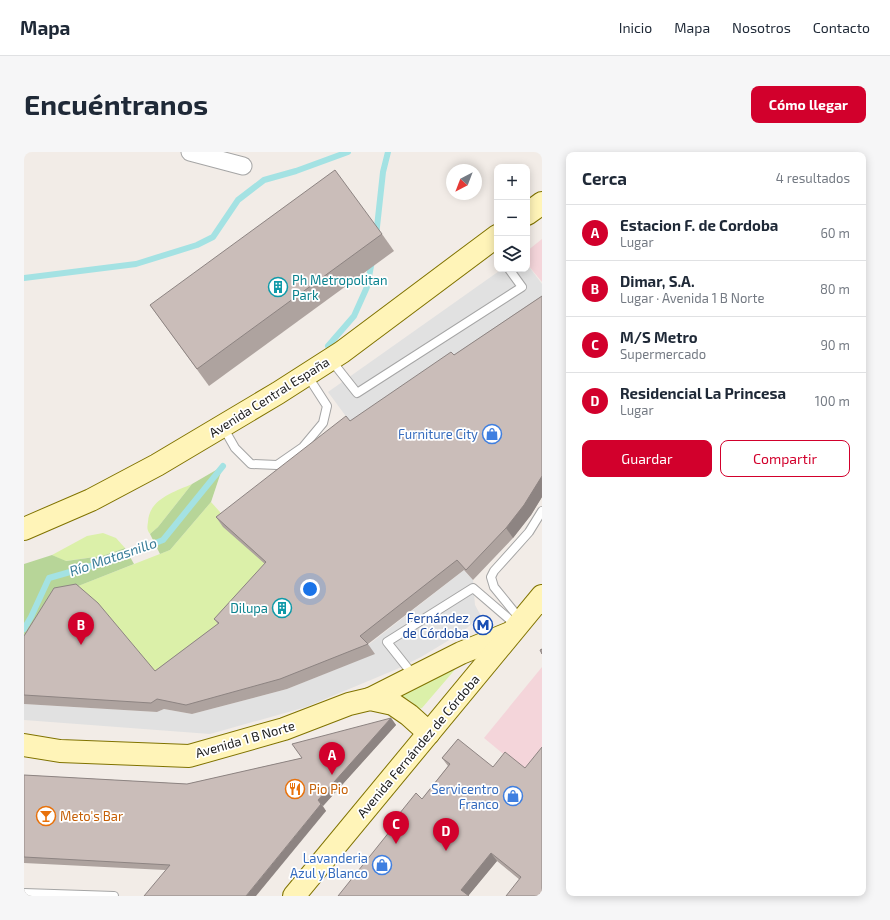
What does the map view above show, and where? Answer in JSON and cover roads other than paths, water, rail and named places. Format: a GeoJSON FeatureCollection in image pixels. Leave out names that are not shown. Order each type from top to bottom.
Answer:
{"type":"FeatureCollection","features":[{"type":"Feature","properties":{"kind":"main road"},"geometry":{"type":"LineString","coordinates":[[530,212],[542,203]]}},
{"type":"Feature","properties":{"kind":"main road","name":"Avenida Central España"},"geometry":{"type":"LineString","coordinates":[[24,529],[91,500],[157,465],[278,393],[330,359],[493,242]]}},
{"type":"Feature","properties":{"kind":"main road","name":"Avenida Fernández de Córdoba"},"geometry":{"type":"LineString","coordinates":[[294,896],[542,596]]}},
{"type":"Feature","properties":{"kind":"main road"},"geometry":{"type":"LineString","coordinates":[[370,699],[517,626]]}},
{"type":"Feature","properties":{"kind":"main road","name":"Avenida 1 B Norte"},"geometry":{"type":"LineString","coordinates":[[24,745],[60,751],[189,756],[284,729],[349,704],[370,699],[392,704],[409,715],[428,733]]}},
{"type":"Feature","properties":{"kind":"street"},"geometry":{"type":"LineString","coordinates":[[190,152],[243,166]]}},
{"type":"Feature","properties":{"kind":"lane"},"geometry":{"type":"LineString","coordinates":[[330,359],[357,393],[522,287],[511,272]]}},
{"type":"Feature","properties":{"kind":"lane"},"geometry":{"type":"LineString","coordinates":[[222,427],[235,448],[251,464],[277,464],[303,447],[323,423],[327,406],[307,374]]}},
{"type":"Feature","properties":{"kind":"lane"},"geometry":{"type":"LineString","coordinates":[[517,626],[494,587],[491,577],[494,571],[529,532],[542,511]]}},
{"type":"Feature","properties":{"kind":"lane"},"geometry":{"type":"LineString","coordinates":[[414,677],[387,642],[473,588],[517,626]]}},
{"type":"Feature","properties":{"kind":"lane"},"geometry":{"type":"LineString","coordinates":[[24,893],[114,896]]}},
{"type":"Feature","properties":{"kind":"waterway"},"geometry":{"type":"LineString","coordinates":[[24,278],[136,264],[197,245],[213,237],[238,200],[264,180],[296,171],[348,152]]}},
{"type":"Feature","properties":{"kind":"waterway","name":"Río Matasnillo"},"geometry":{"type":"LineString","coordinates":[[376,236],[383,172],[388,152]]}},
{"type":"Feature","properties":{"kind":"waterway","name":"Río Matasnillo"},"geometry":{"type":"LineString","coordinates":[[328,346],[354,316],[367,287],[372,261]]}},
{"type":"Feature","properties":{"kind":"waterway","name":"Río Matasnillo"},"geometry":{"type":"LineString","coordinates":[[24,629],[49,578],[112,560],[163,540],[223,466]]}},
{"type":"Feature","properties":{"kind":"place","name":"Ph Metropolitan Park"},"geometry":{"type":"Point","coordinates":[278,287]}},
{"type":"Feature","properties":{"kind":"place","name":"Furniture City"},"geometry":{"type":"Point","coordinates":[492,434]}},
{"type":"Feature","properties":{"kind":"place","name":"Dilupa"},"geometry":{"type":"Point","coordinates":[282,608]}},
{"type":"Feature","properties":{"kind":"place","name":"Fernández de Córdoba"},"geometry":{"type":"Point","coordinates":[483,625]}},
{"type":"Feature","properties":{"kind":"place","name":"Dimar, S.A."},"geometry":{"type":"Point","coordinates":[81,645]}},
{"type":"Feature","properties":{"kind":"place","name":"Estacion F. de Cordoba"},"geometry":{"type":"Point","coordinates":[332,775]}},
{"type":"Feature","properties":{"kind":"place","name":"Pio Pio"},"geometry":{"type":"Point","coordinates":[295,789]}},
{"type":"Feature","properties":{"kind":"place","name":"Servicentro Franco"},"geometry":{"type":"Point","coordinates":[513,796]}},
{"type":"Feature","properties":{"kind":"place","name":"Meto's Bar"},"geometry":{"type":"Point","coordinates":[46,816]}},
{"type":"Feature","properties":{"kind":"place","name":"M/S Metro"},"geometry":{"type":"Point","coordinates":[396,844]}},
{"type":"Feature","properties":{"kind":"place","name":"Residencial La Princesa"},"geometry":{"type":"Point","coordinates":[446,851]}},
{"type":"Feature","properties":{"kind":"place","name":"Lavanderia Azul y Blanco"},"geometry":{"type":"Point","coordinates":[382,865]}}]}
